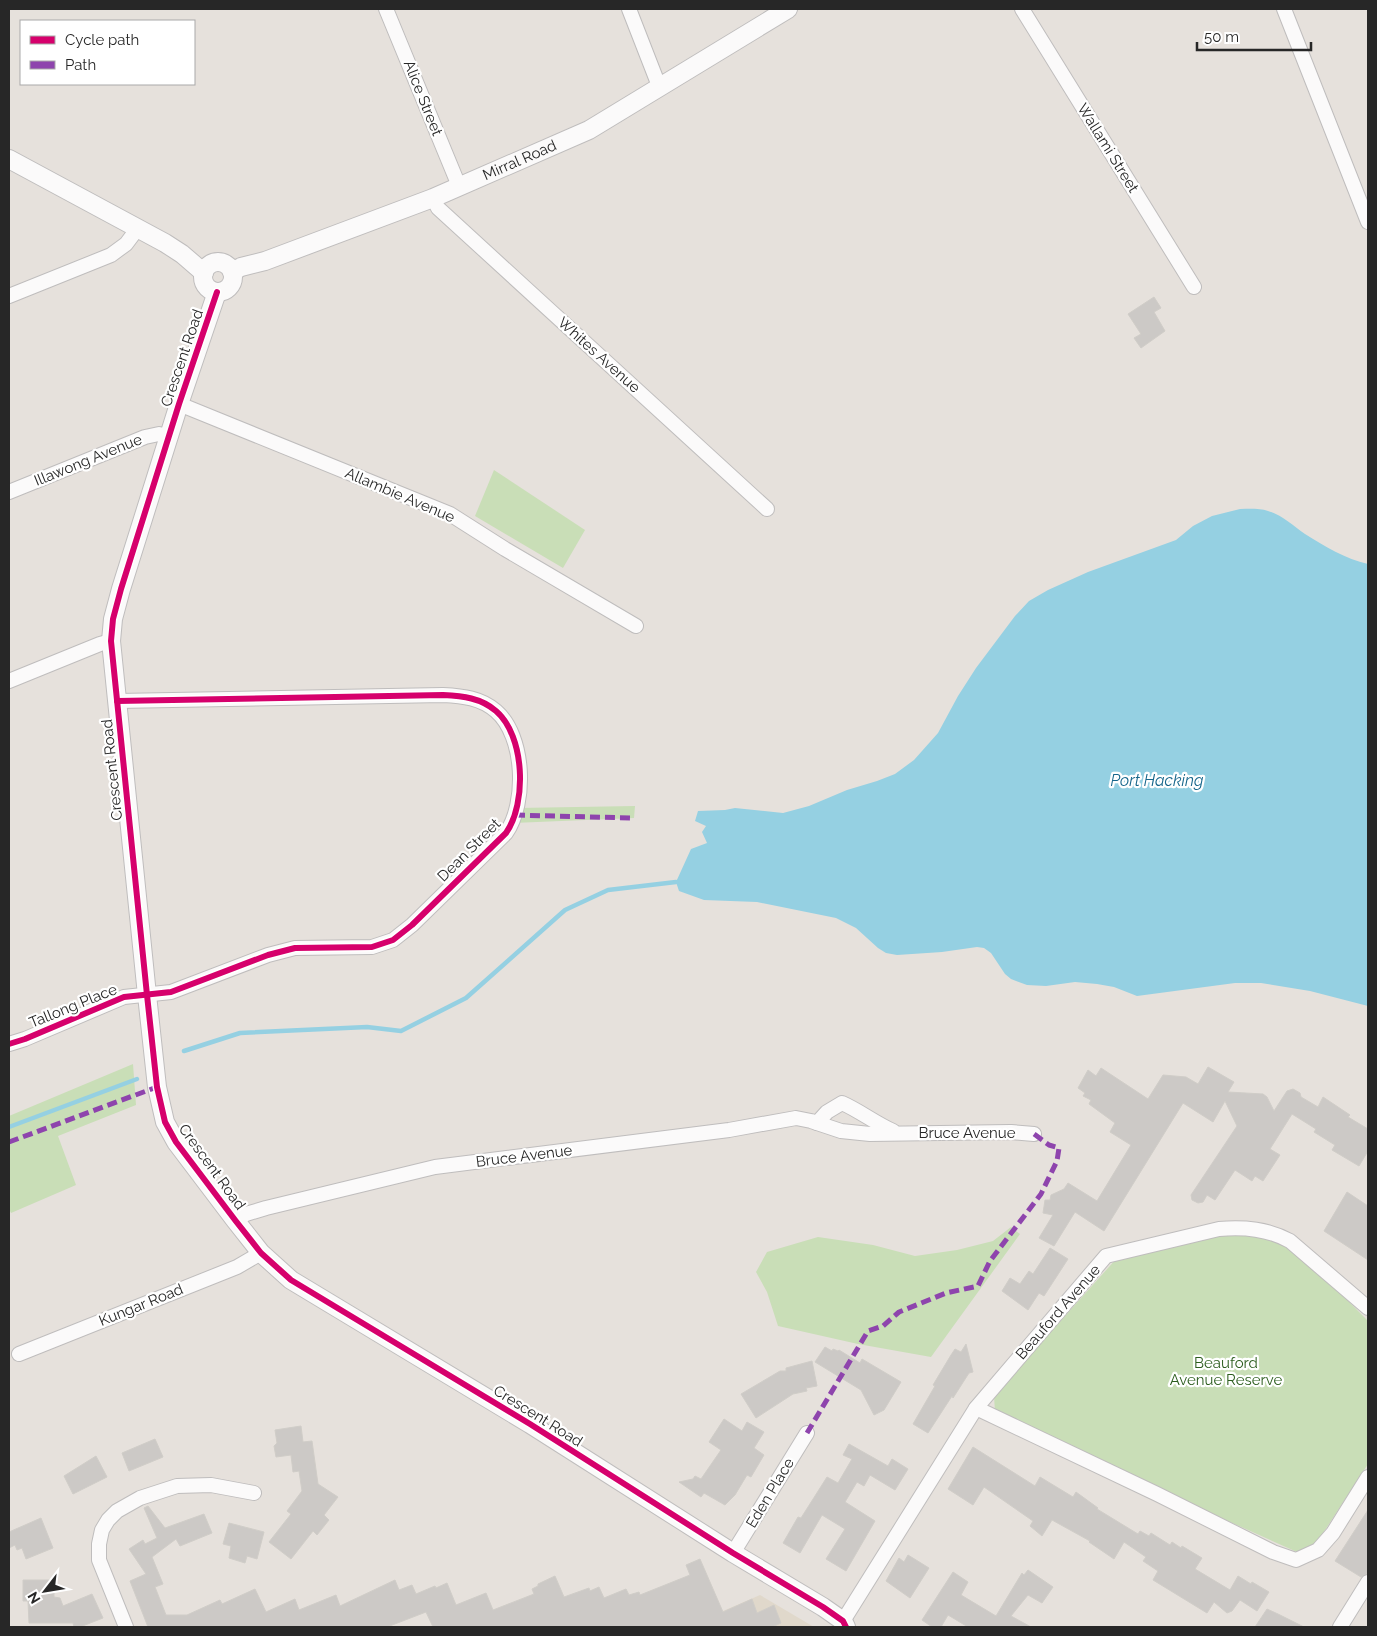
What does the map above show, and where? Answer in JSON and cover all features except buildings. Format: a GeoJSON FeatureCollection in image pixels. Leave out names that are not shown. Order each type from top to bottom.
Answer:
{"type":"FeatureCollection","features":[{"type":"Feature","properties":{"kind":"street","name":"Alice Street"},"geometry":{"type":"LineString","coordinates":[[386,9],[459,186]]}},
{"type":"Feature","properties":{"kind":"street"},"geometry":{"type":"LineString","coordinates":[[629,9],[659,86]]}},
{"type":"Feature","properties":{"kind":"street","name":"Mirral Road"},"geometry":{"type":"LineString","coordinates":[[232,272],[241,267],[265,261],[433,198],[589,130],[788,9]]}},
{"type":"Feature","properties":{"kind":"street","name":"Wallami Street"},"geometry":{"type":"LineString","coordinates":[[1022,9],[1194,287]]}},
{"type":"Feature","properties":{"kind":"street"},"geometry":{"type":"LineString","coordinates":[[1284,9],[1368,222]]}},
{"type":"Feature","properties":{"kind":"street"},"geometry":{"type":"LineString","coordinates":[[9,159],[138,228],[182,254],[204,273],[206,285],[209,288],[222,292],[232,282],[232,272],[227,265],[218,262],[209,265],[204,273]]}},
{"type":"Feature","properties":{"kind":"street","name":"Whites Avenue"},"geometry":{"type":"LineString","coordinates":[[433,198],[438,208],[768,509]]}},
{"type":"Feature","properties":{"kind":"street"},"geometry":{"type":"LineString","coordinates":[[9,296],[111,254],[126,244],[138,228]]}},
{"type":"Feature","properties":{"kind":"street","name":"Crescent Road"},"geometry":{"type":"LineString","coordinates":[[217,292],[168,436],[121,589],[113,619],[111,641],[157,1087],[165,1122],[176,1142],[260,1252],[291,1280],[530,1424],[733,1554],[823,1607],[844,1624]]}},
{"type":"Feature","properties":{"kind":"street","name":"Allambie Avenue"},"geometry":{"type":"LineString","coordinates":[[179,404],[450,514],[636,626]]}},
{"type":"Feature","properties":{"kind":"street","name":"Illawong Avenue"},"geometry":{"type":"LineString","coordinates":[[9,492],[145,437],[159,434],[168,436]]}},
{"type":"Feature","properties":{"kind":"street"},"geometry":{"type":"LineString","coordinates":[[9,681],[111,641]]}},
{"type":"Feature","properties":{"kind":"street","name":"Dean Street"},"geometry":{"type":"LineString","coordinates":[[117,701],[467,696],[485,703],[498,712],[514,739],[518,757],[520,788],[513,823],[506,833],[412,925],[393,940],[372,947],[295,948],[268,955],[171,992],[147,995]]}},
{"type":"Feature","properties":{"kind":"street","name":"Tallong Place"},"geometry":{"type":"LineString","coordinates":[[9,1044],[124,997],[147,995]]}},
{"type":"Feature","properties":{"kind":"street","name":"Bruce Avenue"},"geometry":{"type":"LineString","coordinates":[[818,1123],[827,1112],[842,1103],[876,1124],[899,1133]]}},
{"type":"Feature","properties":{"kind":"street","name":"Bruce Avenue"},"geometry":{"type":"LineString","coordinates":[[235,1220],[246,1214],[266,1208],[435,1167],[729,1130],[796,1118],[841,1131],[870,1134],[1011,1132],[1034,1134]]}},
{"type":"Feature","properties":{"kind":"street","name":"Beauford Avenue"},"geometry":{"type":"LineString","coordinates":[[844,1624],[976,1408],[1106,1256],[1219,1229],[1235,1227],[1256,1229],[1277,1234],[1290,1241],[1368,1308]]}},
{"type":"Feature","properties":{"kind":"street","name":"Kungar Road"},"geometry":{"type":"LineString","coordinates":[[19,1354],[237,1267],[260,1252]]}},
{"type":"Feature","properties":{"kind":"street"},"geometry":{"type":"LineString","coordinates":[[976,1408],[1273,1552],[1296,1560],[1318,1550],[1333,1533],[1368,1477]]}},
{"type":"Feature","properties":{"kind":"street","name":"Eden Place"},"geometry":{"type":"LineString","coordinates":[[733,1554],[807,1433]]}},
{"type":"Feature","properties":{"kind":"street"},"geometry":{"type":"LineString","coordinates":[[126,1627],[99,1560],[99,1544],[102,1530],[116,1511],[140,1498],[177,1486],[211,1485],[254,1493]]}},
{"type":"Feature","properties":{"kind":"street"},"geometry":{"type":"LineString","coordinates":[[1340,1627],[1368,1582]]}},
{"type":"Feature","properties":{"kind":"shaded area"},"geometry":{"type":"Polygon","coordinates":[[[760,1595],[814,1627],[730,1627],[723,1611],[760,1595]]]}},
{"type":"Feature","properties":{"kind":"green space"},"geometry":{"type":"Polygon","coordinates":[[[494,470],[585,530],[563,568],[475,516],[494,470]]]}},
{"type":"Feature","properties":{"kind":"green space"},"geometry":{"type":"Polygon","coordinates":[[[635,806],[634,818],[513,823],[517,808],[635,806]]]}},
{"type":"Feature","properties":{"kind":"green space"},"geometry":{"type":"Polygon","coordinates":[[[133,1064],[136,1105],[58,1136],[76,1185],[11,1213],[9,1209],[9,1116],[133,1064]]]}},
{"type":"Feature","properties":{"kind":"green space"},"geometry":{"type":"Polygon","coordinates":[[[1011,1227],[1020,1234],[931,1357],[858,1344],[778,1326],[767,1292],[756,1272],[767,1252],[818,1237],[873,1245],[915,1256],[957,1250],[993,1241],[1011,1227]]]}},
{"type":"Feature","properties":{"kind":"green space","name":"Beauford Avenue Reserve"},"geometry":{"type":"Polygon","coordinates":[[[1216,1235],[1256,1235],[1299,1251],[1368,1321],[1368,1464],[1316,1544],[1297,1552],[1101,1464],[995,1413],[994,1395],[1117,1258],[1216,1235]]]}},
{"type":"Feature","properties":{"kind":"water","name":"Port Hacking"},"geometry":{"type":"Polygon","coordinates":[[[1240,509],[1261,509],[1273,513],[1327,547],[1352,559],[1368,564],[1368,1006],[1310,991],[1261,983],[1235,983],[1137,996],[1114,987],[1097,984],[1075,982],[1046,986],[1027,985],[1011,979],[1005,974],[991,953],[984,948],[977,947],[897,955],[886,953],[856,928],[836,918],[757,902],[704,900],[679,891],[676,882],[691,849],[707,843],[702,832],[706,826],[695,821],[698,811],[735,808],[783,813],[809,806],[847,790],[895,774],[914,760],[938,733],[976,668],[1015,616],[1029,601],[1088,572],[1176,540],[1193,526],[1212,516],[1240,509]]]}},
{"type":"Feature","properties":{"kind":"waterway"},"geometry":{"type":"LineString","coordinates":[[184,1051],[240,1033],[367,1027],[401,1031],[466,998],[565,910],[608,890],[676,882]]}},
{"type":"Feature","properties":{"kind":"waterway"},"geometry":{"type":"LineString","coordinates":[[9,1127],[137,1079]]}},
{"type":"Feature","properties":{"kind":"marked path"},"geometry":{"type":"LineString","coordinates":[[515,815],[634,818]]}},
{"type":"Feature","properties":{"kind":"marked path"},"geometry":{"type":"LineString","coordinates":[[9,1142],[157,1087]]}},
{"type":"Feature","properties":{"kind":"marked path"},"geometry":{"type":"LineString","coordinates":[[807,1433],[868,1331],[883,1326],[899,1312],[946,1293],[978,1286],[990,1261],[1041,1194],[1057,1161],[1059,1148],[1049,1145],[1034,1134]]}},
{"type":"Feature","properties":{"kind":"cycle path"},"geometry":{"type":"LineString","coordinates":[[217,292],[179,404],[121,589],[113,619],[111,641],[157,1087],[165,1122],[176,1142],[261,1253],[291,1280],[530,1424],[733,1553],[823,1607],[843,1621],[846,1627]]}},
{"type":"Feature","properties":{"kind":"cycle path"},"geometry":{"type":"LineString","coordinates":[[9,1044],[124,997],[171,992],[268,955],[295,948],[372,947],[393,940],[412,925],[506,833],[513,820],[520,788],[520,770],[513,736],[506,722],[496,711],[484,703],[471,698],[443,695],[117,701]]}}]}
